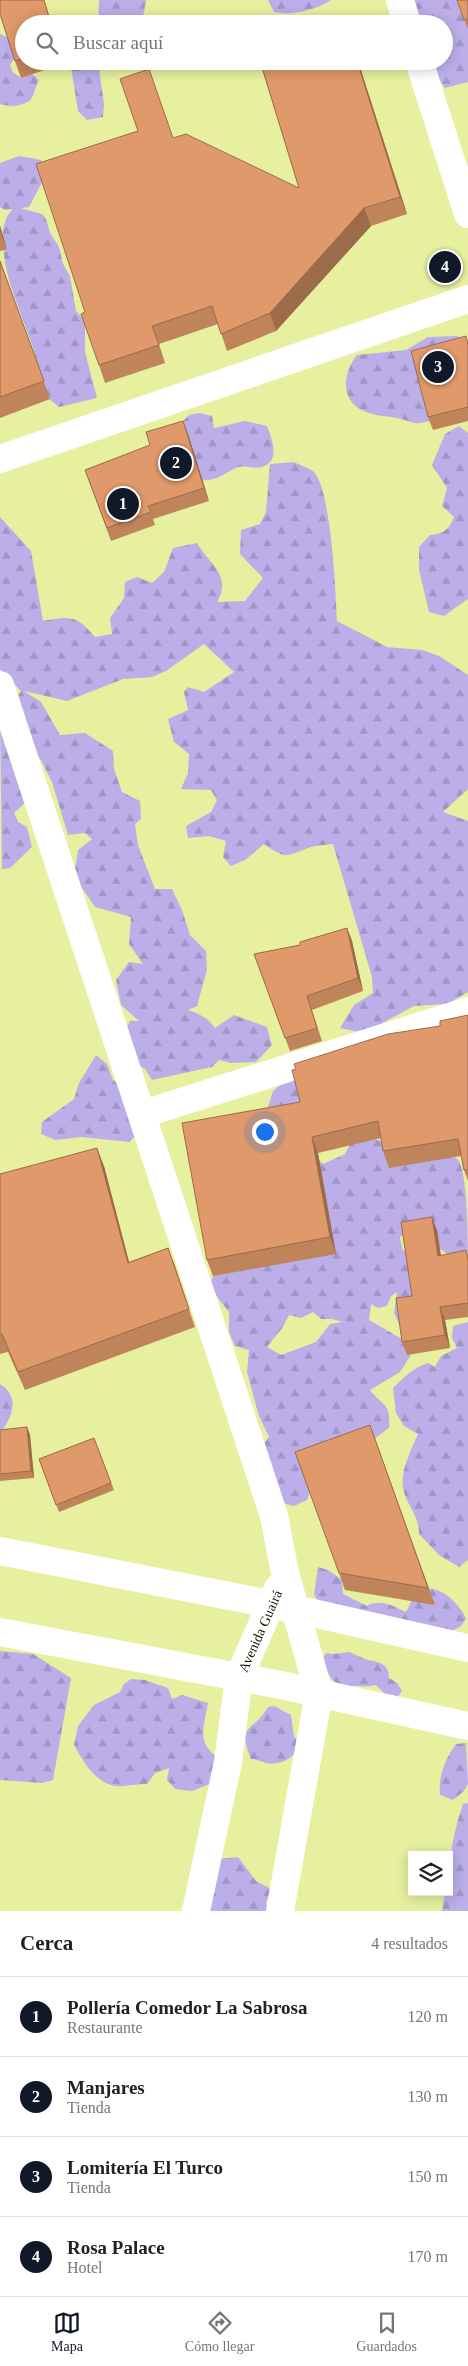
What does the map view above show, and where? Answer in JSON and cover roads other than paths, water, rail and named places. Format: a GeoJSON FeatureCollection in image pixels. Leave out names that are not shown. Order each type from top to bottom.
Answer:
{"type":"FeatureCollection","features":[{"type":"Feature","properties":{"kind":"street"},"geometry":{"type":"LineString","coordinates":[[400,0],[405,15]]}},
{"type":"Feature","properties":{"kind":"street"},"geometry":{"type":"LineString","coordinates":[[422,70],[468,214]]}},
{"type":"Feature","properties":{"kind":"street"},"geometry":{"type":"LineString","coordinates":[[0,459],[468,299]]}},
{"type":"Feature","properties":{"kind":"street"},"geometry":{"type":"LineString","coordinates":[[0,685],[143,1114],[468,1011]]}},
{"type":"Feature","properties":{"kind":"street","name":"Avenida Guairá"},"geometry":{"type":"LineString","coordinates":[[143,1114],[274,1516],[285,1573],[283,1607],[319,1693],[280,1911]]}},
{"type":"Feature","properties":{"kind":"street"},"geometry":{"type":"LineString","coordinates":[[0,1551],[283,1607],[468,1648]]}},
{"type":"Feature","properties":{"kind":"street","name":"Avenida Guairá"},"geometry":{"type":"LineString","coordinates":[[196,1911],[228,1762],[240,1677],[283,1607]]}},
{"type":"Feature","properties":{"kind":"street"},"geometry":{"type":"LineString","coordinates":[[0,1632],[240,1677],[468,1726]]}},
{"type":"Feature","properties":{"kind":"place","name":"Rosa Palace"},"geometry":{"type":"Point","coordinates":[445,267]}},
{"type":"Feature","properties":{"kind":"place","name":"Lomitería El Turco"},"geometry":{"type":"Point","coordinates":[438,367]}},
{"type":"Feature","properties":{"kind":"place","name":"Manjares"},"geometry":{"type":"Point","coordinates":[176,463]}},
{"type":"Feature","properties":{"kind":"place","name":"Pollería Comedor La Sabrosa"},"geometry":{"type":"Point","coordinates":[123,504]}}]}
